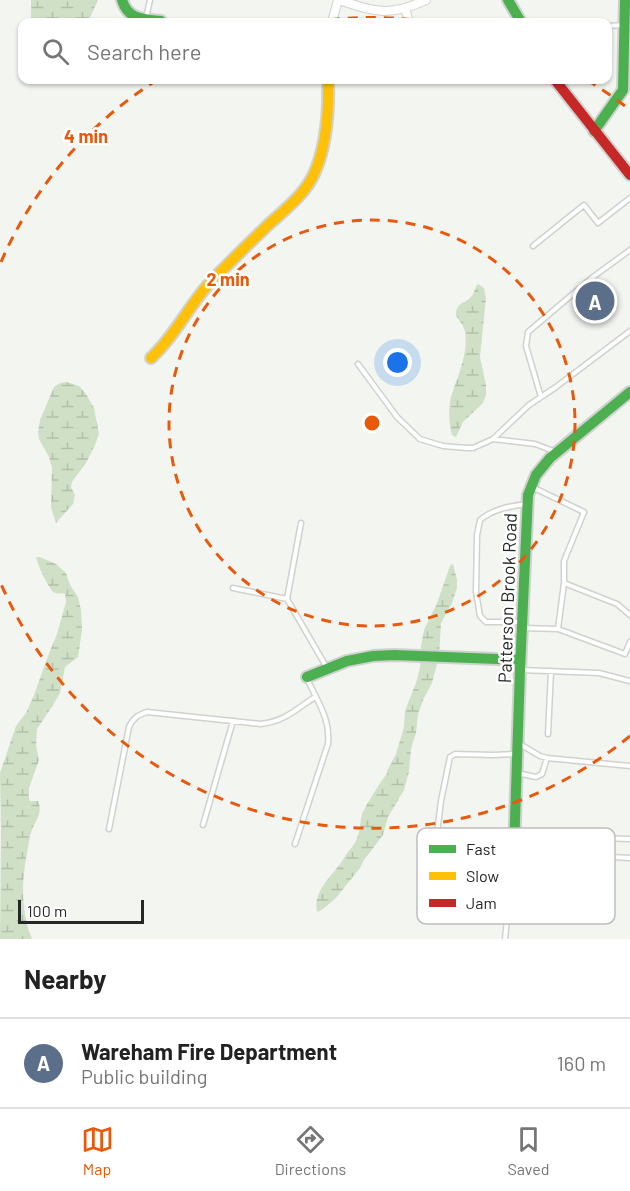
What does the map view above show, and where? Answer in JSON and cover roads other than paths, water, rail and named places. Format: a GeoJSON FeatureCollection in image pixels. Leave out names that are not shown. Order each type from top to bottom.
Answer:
{"type":"FeatureCollection","features":[{"type":"Feature","properties":{"kind":"street"},"geometry":{"type":"LineString","coordinates":[[122,0],[128,13],[136,18]]}},
{"type":"Feature","properties":{"kind":"street"},"geometry":{"type":"LineString","coordinates":[[333,18],[338,0],[378,12],[387,12],[426,0]]}},
{"type":"Feature","properties":{"kind":"street"},"geometry":{"type":"LineString","coordinates":[[508,0],[519,18]]}},
{"type":"Feature","properties":{"kind":"street"},"geometry":{"type":"LineString","coordinates":[[594,131],[624,90],[625,0]]}},
{"type":"Feature","properties":{"kind":"street"},"geometry":{"type":"LineString","coordinates":[[151,358],[182,321],[198,297],[309,182],[323,146],[327,122],[328,84]]}},
{"type":"Feature","properties":{"kind":"street"},"geometry":{"type":"LineString","coordinates":[[564,84],[594,131],[630,175]]}},
{"type":"Feature","properties":{"kind":"street","name":"Patterson Brook Road"},"geometry":{"type":"LineString","coordinates":[[515,828],[527,504],[530,486],[538,470],[556,453],[630,392]]}},
{"type":"Feature","properties":{"kind":"street"},"geometry":{"type":"LineString","coordinates":[[307,677],[347,661],[373,656],[394,655],[520,665]]}},
{"type":"Feature","properties":{"kind":"lane"},"geometry":{"type":"LineString","coordinates":[[146,18],[150,0]]}},
{"type":"Feature","properties":{"kind":"lane"},"geometry":{"type":"LineString","coordinates":[[612,26],[625,25]]}},
{"type":"Feature","properties":{"kind":"lane"},"geometry":{"type":"LineString","coordinates":[[533,246],[584,205],[598,223],[630,198]]}},
{"type":"Feature","properties":{"kind":"lane"},"geometry":{"type":"LineString","coordinates":[[541,396],[526,346],[528,332],[593,277],[630,250]]}},
{"type":"Feature","properties":{"kind":"lane"},"geometry":{"type":"LineString","coordinates":[[358,364],[397,417],[420,439],[443,446],[473,448],[493,439],[529,405],[630,331]]}},
{"type":"Feature","properties":{"kind":"lane"},"geometry":{"type":"LineString","coordinates":[[493,439],[535,444],[556,453]]}},
{"type":"Feature","properties":{"kind":"lane"},"geometry":{"type":"LineString","coordinates":[[530,486],[584,512],[564,561],[564,583],[558,629]]}},
{"type":"Feature","properties":{"kind":"lane"},"geometry":{"type":"LineString","coordinates":[[527,504],[507,507],[484,516],[480,520],[477,535],[476,592],[480,616],[486,622],[558,629],[628,655],[630,642]]}},
{"type":"Feature","properties":{"kind":"lane"},"geometry":{"type":"LineString","coordinates":[[301,524],[287,599],[327,669]]}},
{"type":"Feature","properties":{"kind":"lane"},"geometry":{"type":"LineString","coordinates":[[564,583],[617,604],[630,615]]}},
{"type":"Feature","properties":{"kind":"lane"},"geometry":{"type":"LineString","coordinates":[[233,588],[287,599]]}},
{"type":"Feature","properties":{"kind":"lane"},"geometry":{"type":"LineString","coordinates":[[520,665],[551,671],[599,673],[630,681]]}},
{"type":"Feature","properties":{"kind":"lane"},"geometry":{"type":"LineString","coordinates":[[548,734],[551,671]]}},
{"type":"Feature","properties":{"kind":"lane"},"geometry":{"type":"LineString","coordinates":[[295,844],[329,735],[326,718],[307,677]]}},
{"type":"Feature","properties":{"kind":"lane"},"geometry":{"type":"LineString","coordinates":[[109,829],[129,727],[135,717],[147,712],[261,724],[282,720],[315,697]]}},
{"type":"Feature","properties":{"kind":"lane"},"geometry":{"type":"LineString","coordinates":[[203,825],[233,721]]}},
{"type":"Feature","properties":{"kind":"lane"},"geometry":{"type":"LineString","coordinates":[[438,828],[450,756],[455,754],[494,755],[518,748],[547,758],[630,766]]}},
{"type":"Feature","properties":{"kind":"lane"},"geometry":{"type":"LineString","coordinates":[[517,773],[536,777],[542,774],[547,758]]}},
{"type":"Feature","properties":{"kind":"lane"},"geometry":{"type":"LineString","coordinates":[[615,838],[630,838]]}},
{"type":"Feature","properties":{"kind":"lane"},"geometry":{"type":"LineString","coordinates":[[615,857],[630,858]]}},
{"type":"Feature","properties":{"kind":"lane"},"geometry":{"type":"LineString","coordinates":[[505,939],[507,924]]}},
{"type":"Feature","properties":{"kind":"place","name":"Wareham Fire Department"},"geometry":{"type":"Point","coordinates":[595,301]}}]}
